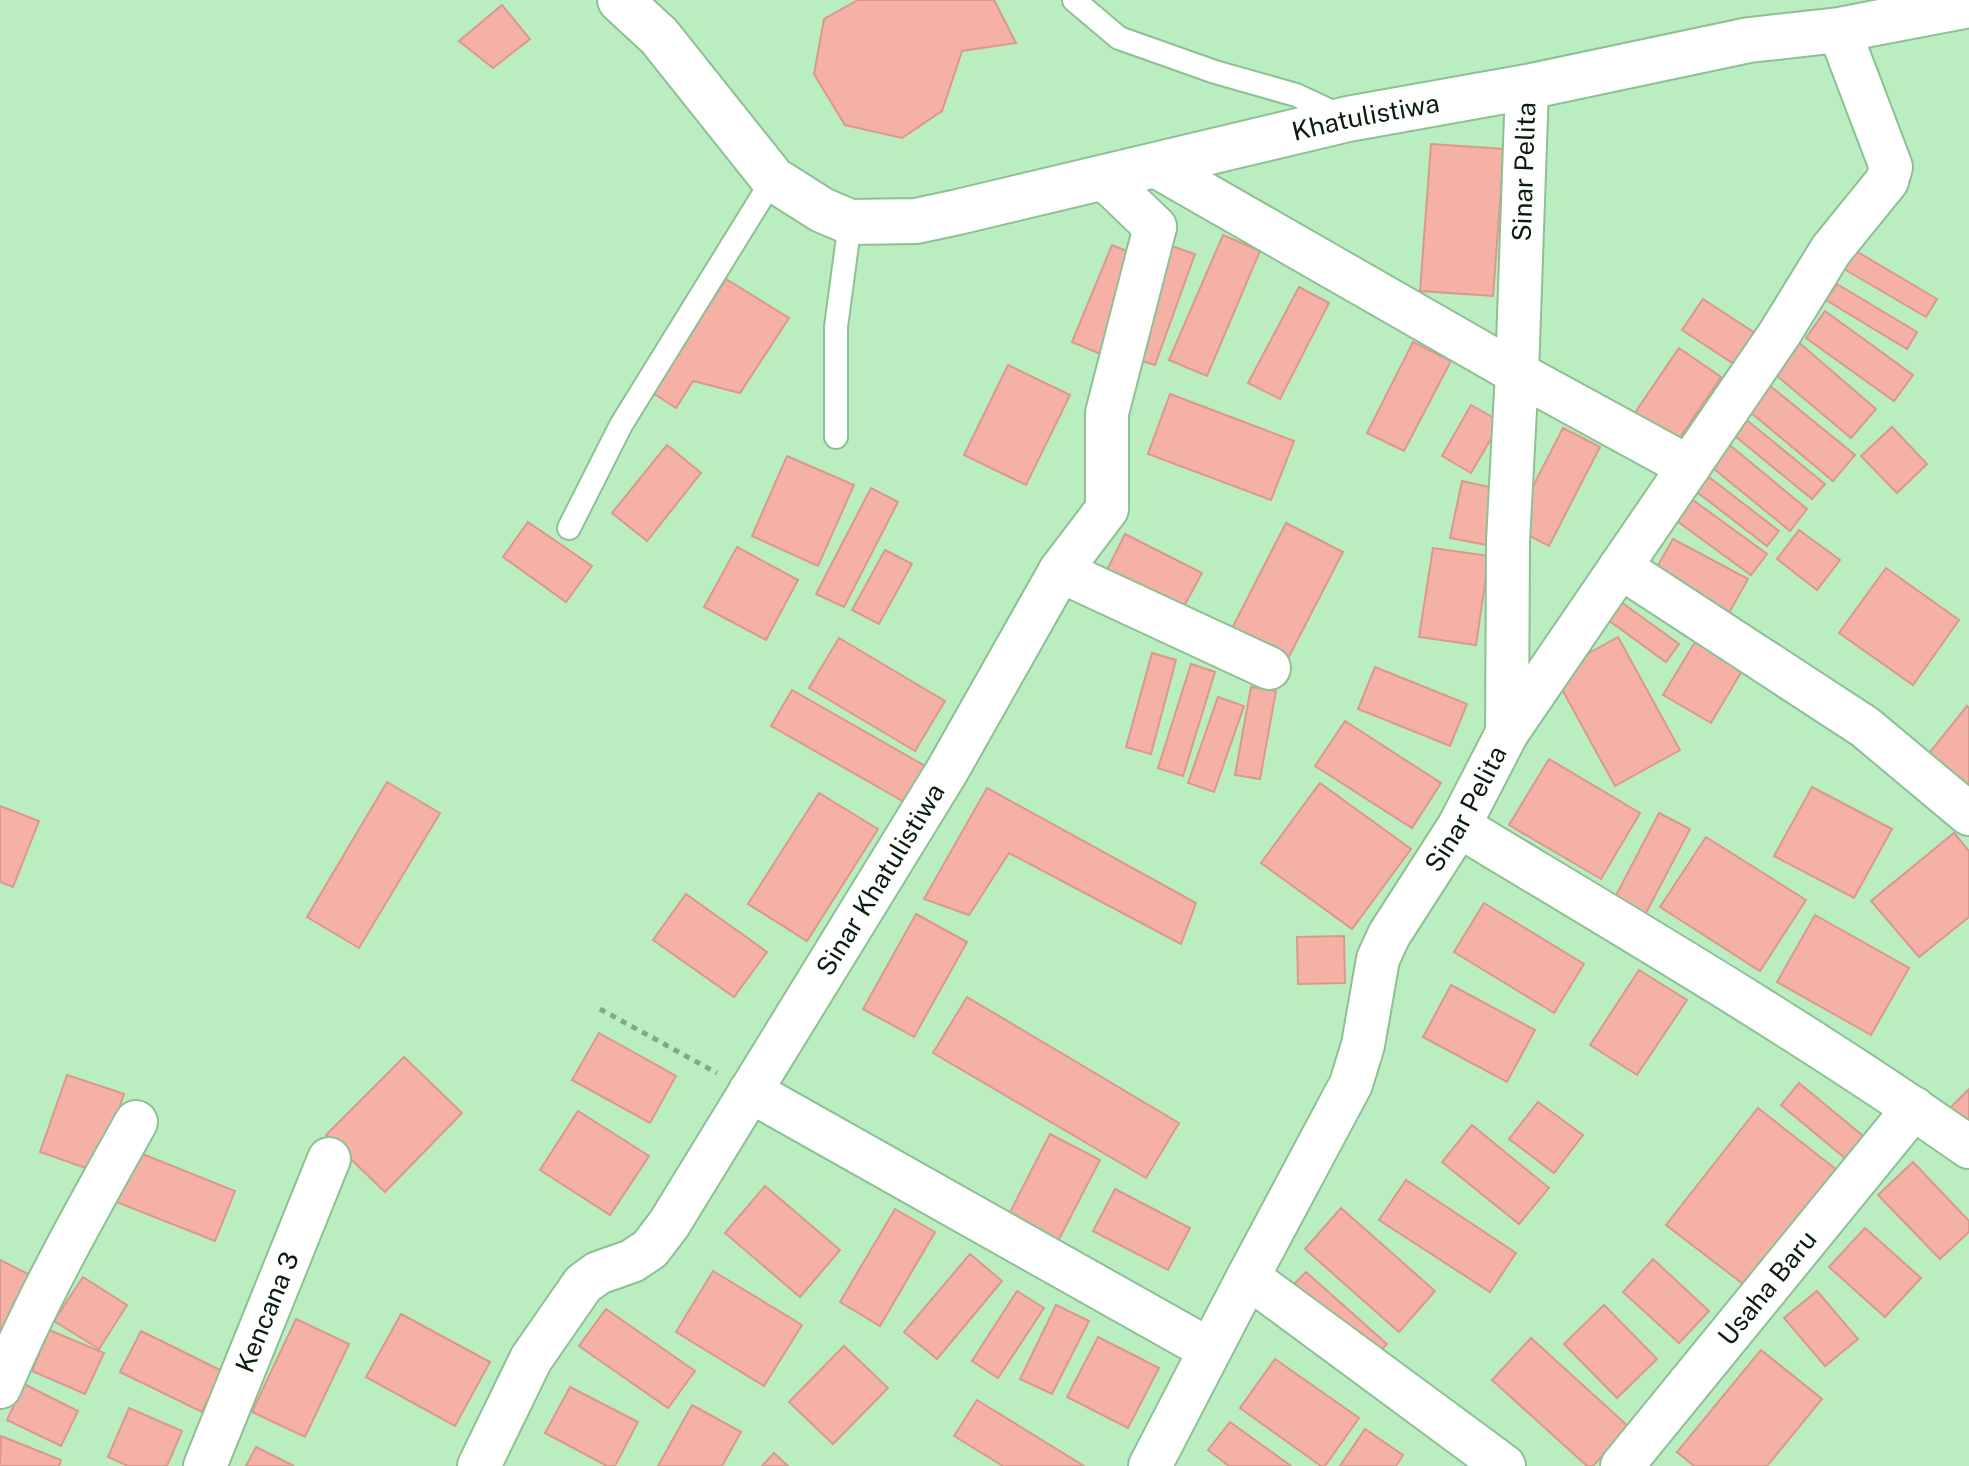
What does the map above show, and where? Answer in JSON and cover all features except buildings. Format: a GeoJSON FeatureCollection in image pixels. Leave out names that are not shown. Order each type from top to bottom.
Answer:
{"type":"FeatureCollection","features":[{"type":"Feature","properties":{"kind":"highway","name":"Khatulistiwa"},"geometry":{"type":"LineString","coordinates":[[620,0],[659,36],[773,179],[822,210],[850,222],[916,221],[1348,119],[1527,87],[1749,40],[1839,30],[1969,5]]}},
{"type":"Feature","properties":{"kind":"street"},"geometry":{"type":"LineString","coordinates":[[1507,733],[1780,333],[1831,250],[1887,181],[1891,167],[1839,30]]}},
{"type":"Feature","properties":{"kind":"street","name":"Sinar Pelita"},"geometry":{"type":"LineString","coordinates":[[1150,1466],[1351,1084],[1363,1045],[1378,959],[1389,935],[1459,826],[1507,733],[1508,541],[1527,87]]}},
{"type":"Feature","properties":{"kind":"street"},"geometry":{"type":"LineString","coordinates":[[1154,165],[1517,373],[1689,467]]}},
{"type":"Feature","properties":{"kind":"street"},"geometry":{"type":"LineString","coordinates":[[1104,178],[1155,227],[1211,198]]}},
{"type":"Feature","properties":{"kind":"street","name":"Sinar Khatulistiwa"},"geometry":{"type":"LineString","coordinates":[[479,1466],[531,1359],[583,1284],[598,1273],[632,1261],[650,1249],[669,1224],[947,771],[1060,571],[1107,509],[1107,413],[1155,227]]}},
{"type":"Feature","properties":{"kind":"street"},"geometry":{"type":"LineString","coordinates":[[1620,567],[1865,727],[1969,814]]}},
{"type":"Feature","properties":{"kind":"street"},"geometry":{"type":"LineString","coordinates":[[1060,571],[1269,668]]}},
{"type":"Feature","properties":{"kind":"street"},"geometry":{"type":"LineString","coordinates":[[1459,826],[1766,1012],[1969,1147]]}},
{"type":"Feature","properties":{"kind":"street"},"geometry":{"type":"LineString","coordinates":[[750,1091],[1210,1350]]}},
{"type":"Feature","properties":{"kind":"street","name":"Usaha Baru"},"geometry":{"type":"LineString","coordinates":[[1622,1466],[1914,1108]]}},
{"type":"Feature","properties":{"kind":"street"},"geometry":{"type":"LineString","coordinates":[[0,1387],[85,1213],[136,1122]]}},
{"type":"Feature","properties":{"kind":"street","name":"Kencana 3"},"geometry":{"type":"LineString","coordinates":[[205,1466],[329,1159]]}},
{"type":"Feature","properties":{"kind":"street"},"geometry":{"type":"LineString","coordinates":[[1248,1277],[1504,1466]]}},
{"type":"Feature","properties":{"kind":"lane"},"geometry":{"type":"LineString","coordinates":[[1074,0],[1119,38],[1215,72],[1296,95],[1348,119]]}},
{"type":"Feature","properties":{"kind":"lane"},"geometry":{"type":"LineString","coordinates":[[569,528],[621,425],[773,179]]}},
{"type":"Feature","properties":{"kind":"lane"},"geometry":{"type":"LineString","coordinates":[[836,437],[836,327],[850,222]]}},
{"type":"Feature","properties":{"kind":"path"},"geometry":{"type":"LineString","coordinates":[[600,1009],[750,1091]]}}]}
